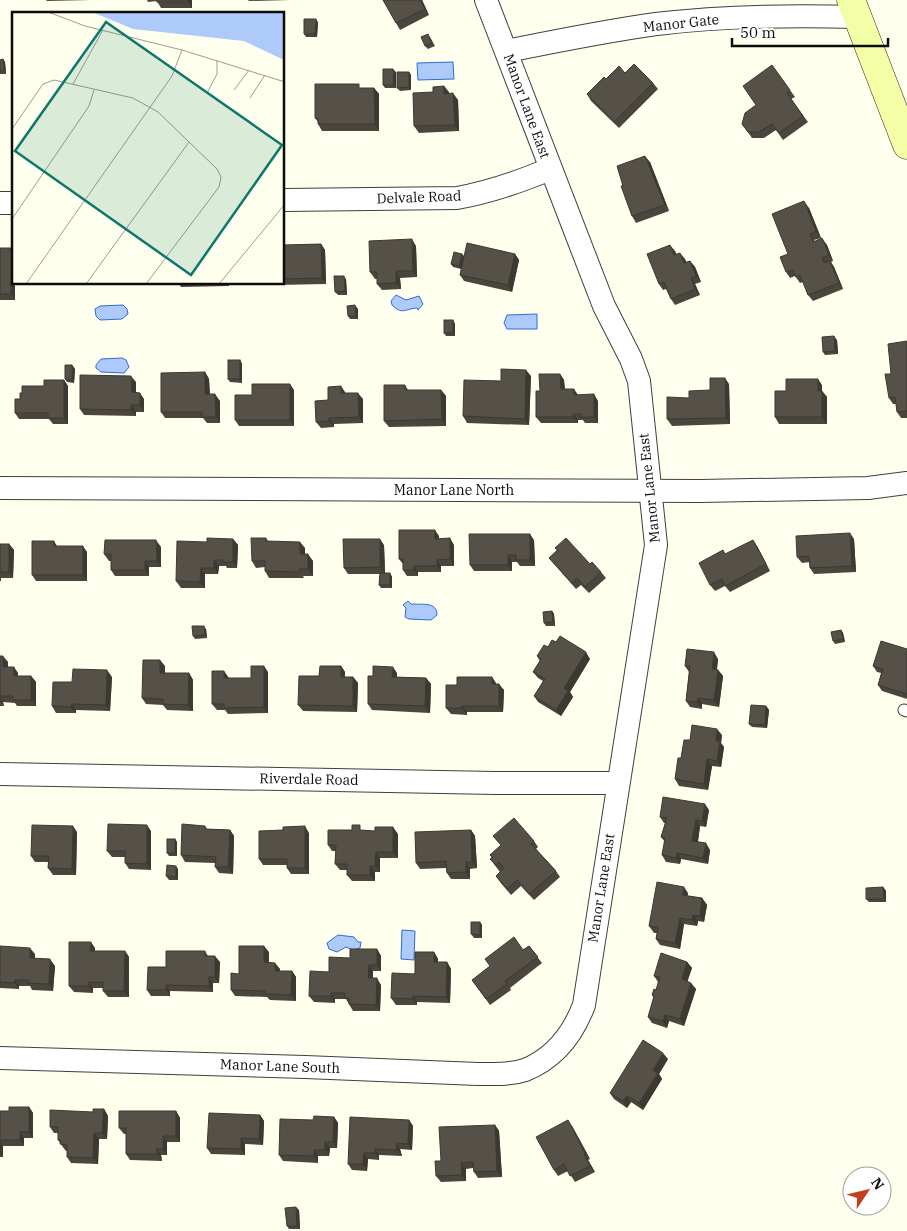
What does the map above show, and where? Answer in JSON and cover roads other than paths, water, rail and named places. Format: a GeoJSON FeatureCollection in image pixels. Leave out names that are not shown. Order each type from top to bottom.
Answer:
{"type":"FeatureCollection","features":[{"type":"Feature","properties":{"kind":"main road"},"geometry":{"type":"LineString","coordinates":[[854,8],[907,145]]}},
{"type":"Feature","properties":{"kind":"street","name":"Manor Lane East"},"geometry":{"type":"LineString","coordinates":[[486,0],[604,306],[631,359],[639,381],[656,545],[584,1005],[576,1024],[565,1042],[555,1052]]}},
{"type":"Feature","properties":{"kind":"street","name":"Manor Gate"},"geometry":{"type":"LineString","coordinates":[[507,51],[584,35],[658,24],[736,18],[804,16],[854,8]]}},
{"type":"Feature","properties":{"kind":"street","name":"Delvale Road"},"geometry":{"type":"LineString","coordinates":[[285,200],[457,198],[513,185],[550,169]]}},
{"type":"Feature","properties":{"kind":"street","name":"Manor Lane North"},"geometry":{"type":"LineString","coordinates":[[0,488],[651,491],[868,488],[907,483]]}},
{"type":"Feature","properties":{"kind":"street","name":"Riverdale Road"},"geometry":{"type":"LineString","coordinates":[[0,774],[494,783],[618,783]]}},
{"type":"Feature","properties":{"kind":"street","name":"Manor Lane South"},"geometry":{"type":"LineString","coordinates":[[0,1058],[506,1074],[524,1070],[555,1052]]}},
{"type":"Feature","properties":{"kind":"water"},"geometry":{"type":"Polygon","coordinates":[[[453,62],[454,79],[418,80],[417,63],[453,62]]]}},
{"type":"Feature","properties":{"kind":"water"},"geometry":{"type":"Polygon","coordinates":[[[396,295],[406,300],[419,296],[423,304],[418,310],[417,308],[404,311],[398,310],[392,305],[391,301],[396,295]]]}},
{"type":"Feature","properties":{"kind":"water"},"geometry":{"type":"Polygon","coordinates":[[[123,305],[127,309],[128,314],[122,319],[100,320],[96,316],[95,309],[100,306],[123,305]]]}},
{"type":"Feature","properties":{"kind":"water"},"geometry":{"type":"Polygon","coordinates":[[[537,314],[537,329],[507,329],[504,323],[507,315],[537,314]]]}},
{"type":"Feature","properties":{"kind":"water"},"geometry":{"type":"Polygon","coordinates":[[[122,358],[126,360],[129,367],[124,373],[101,372],[96,368],[101,359],[122,358]]]}},
{"type":"Feature","properties":{"kind":"water"},"geometry":{"type":"Polygon","coordinates":[[[408,601],[411,604],[431,606],[437,615],[431,620],[409,619],[405,617],[406,608],[403,605],[408,601]]]}},
{"type":"Feature","properties":{"kind":"water"},"geometry":{"type":"Polygon","coordinates":[[[402,930],[415,931],[414,960],[401,959],[402,930]]]}},
{"type":"Feature","properties":{"kind":"water"},"geometry":{"type":"Polygon","coordinates":[[[338,935],[354,937],[358,942],[361,942],[360,948],[353,950],[346,947],[337,952],[329,949],[327,943],[338,935]]]}}]}
